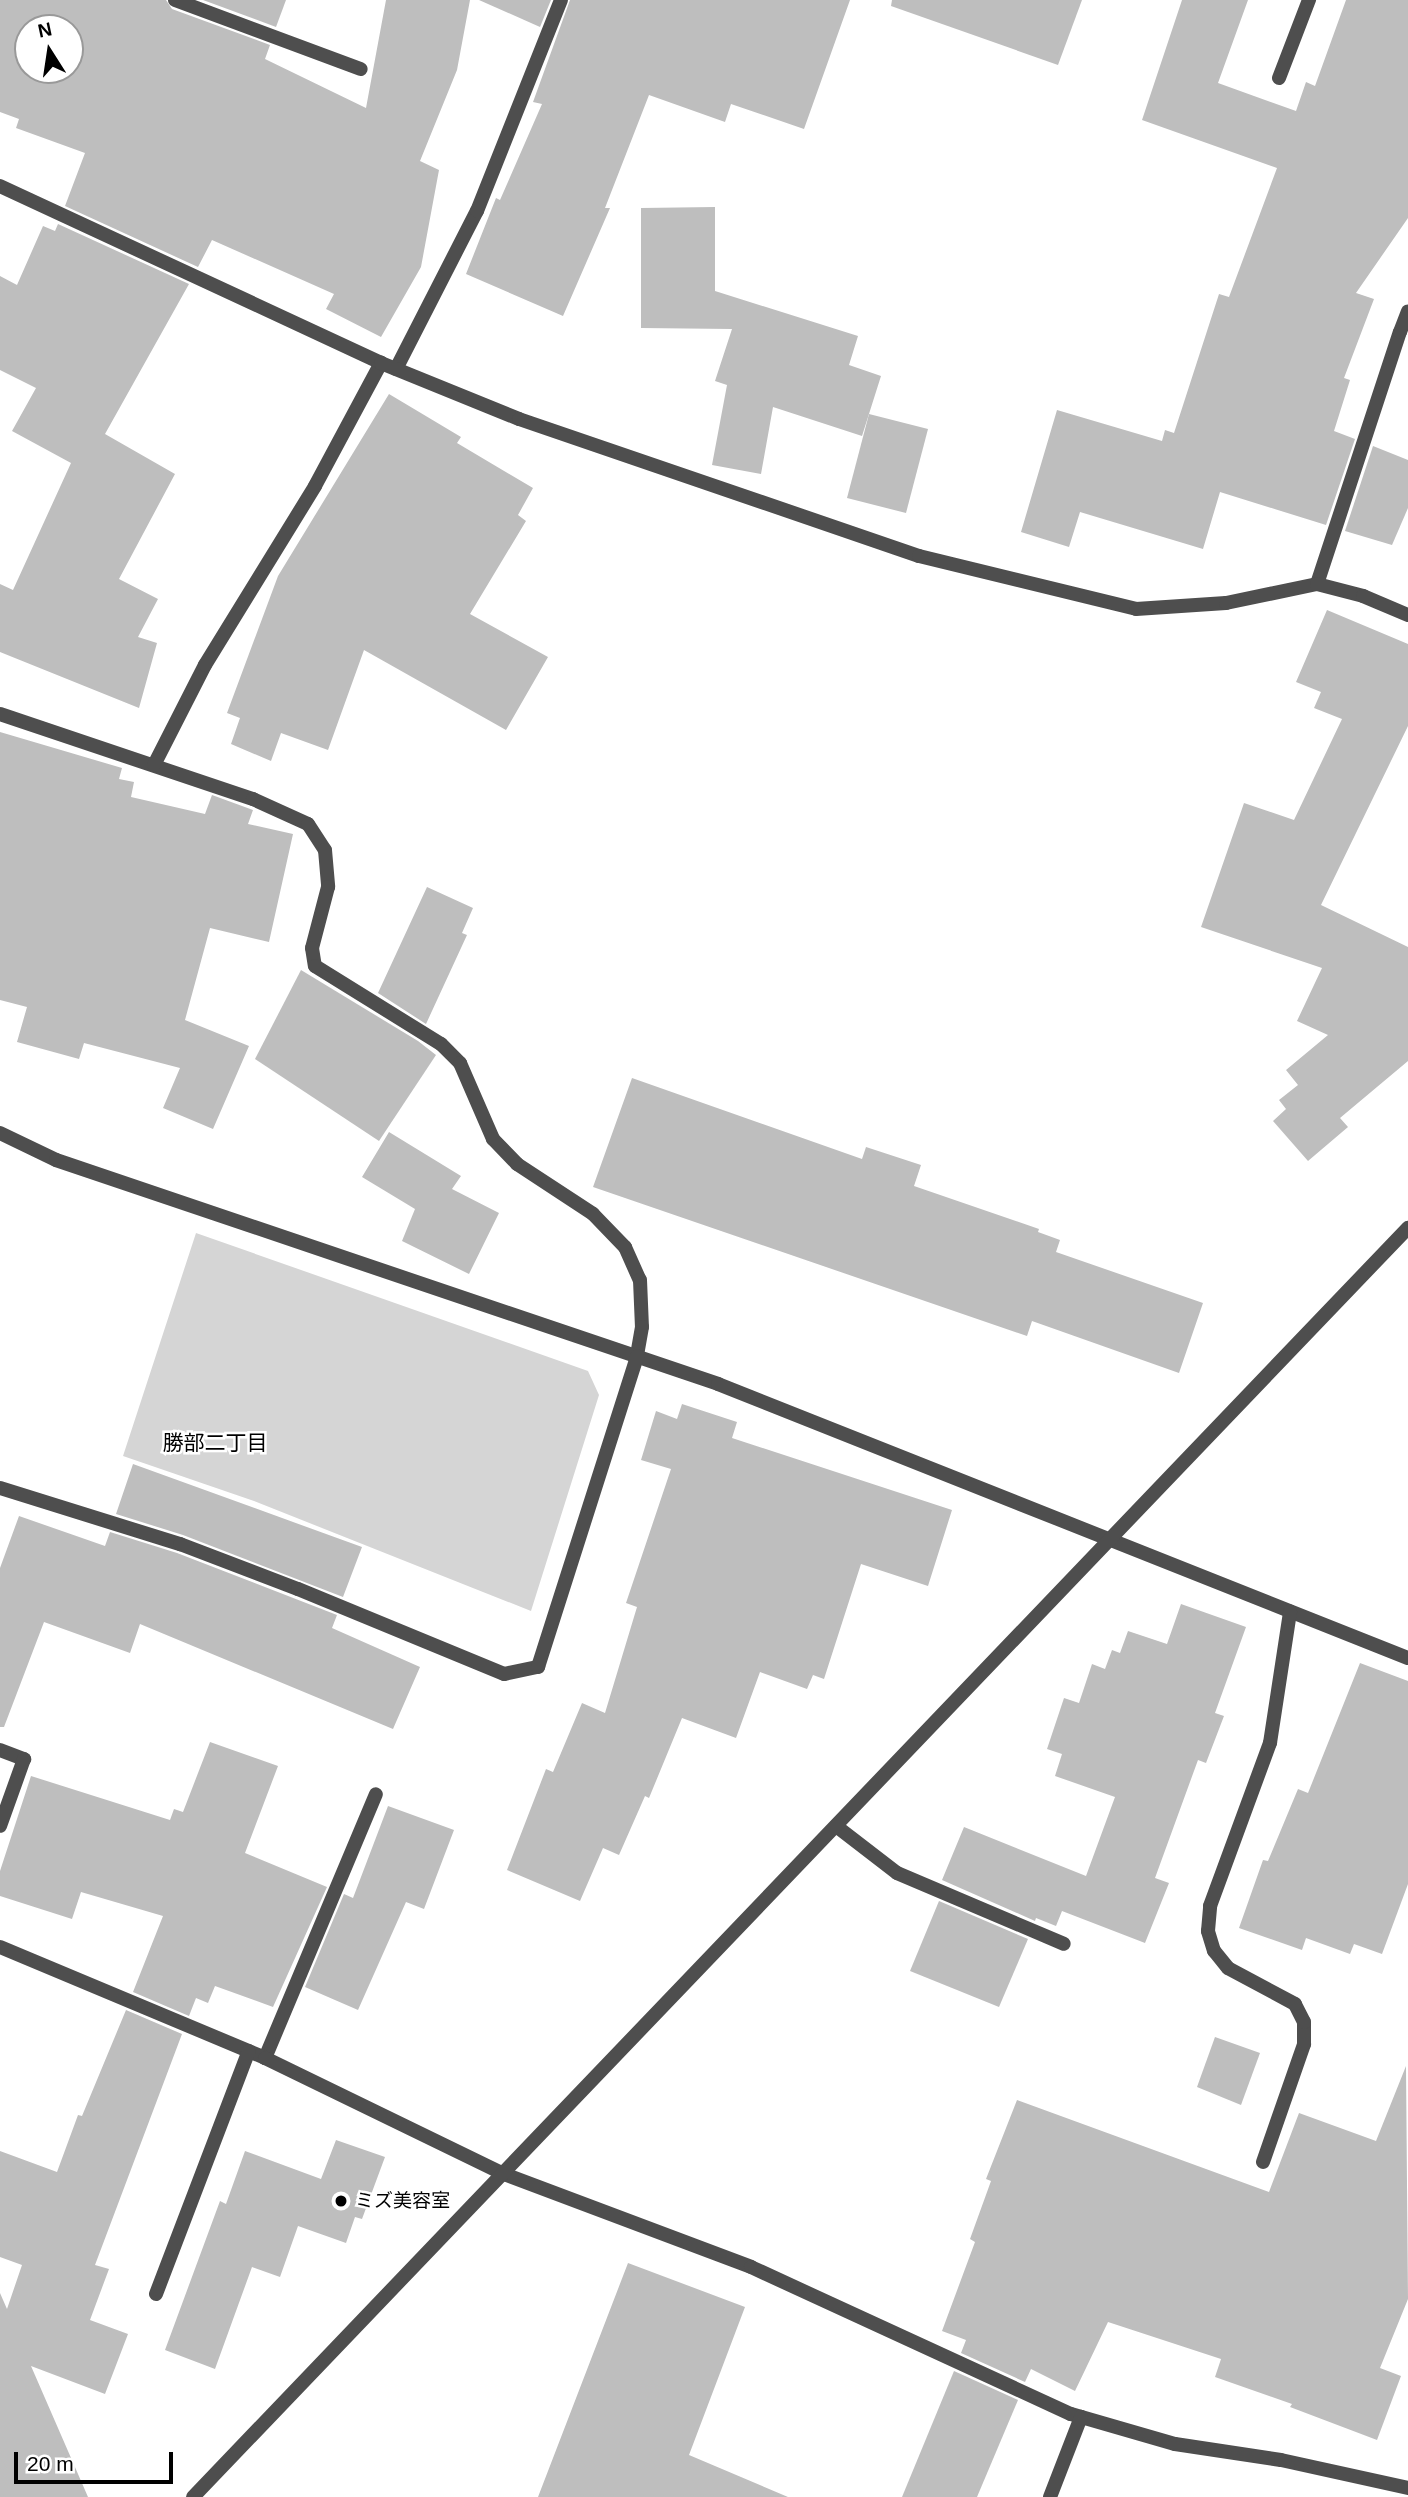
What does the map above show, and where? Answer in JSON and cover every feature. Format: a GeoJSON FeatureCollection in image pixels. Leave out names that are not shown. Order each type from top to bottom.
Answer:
{"type":"FeatureCollection","features":[{"type":"Feature","properties":{"kind":"street"},"geometry":{"type":"LineString","coordinates":[[175,0],[361,69]]}},
{"type":"Feature","properties":{"kind":"street"},"geometry":{"type":"LineString","coordinates":[[396,369],[477,211],[561,0]]}},
{"type":"Feature","properties":{"kind":"street"},"geometry":{"type":"LineString","coordinates":[[1279,78],[1309,0]]}},
{"type":"Feature","properties":{"kind":"street"},"geometry":{"type":"LineString","coordinates":[[0,186],[381,363],[519,419],[919,556],[1136,609],[1226,603],[1317,584],[1363,596],[1408,615]]}},
{"type":"Feature","properties":{"kind":"street"},"geometry":{"type":"LineString","coordinates":[[1317,584],[1408,311]]}},
{"type":"Feature","properties":{"kind":"street"},"geometry":{"type":"LineString","coordinates":[[154,765],[205,665],[315,486],[381,363]]}},
{"type":"Feature","properties":{"kind":"street"},"geometry":{"type":"LineString","coordinates":[[0,714],[253,799],[308,824],[325,850],[328,887],[312,948],[315,966],[442,1044],[460,1063],[493,1139],[517,1164],[593,1214],[625,1247],[640,1280],[642,1326],[638,1356],[537,1667],[504,1674],[192,1549],[0,1488]]}},
{"type":"Feature","properties":{"kind":"street"},"geometry":{"type":"LineString","coordinates":[[0,1133],[56,1160],[718,1384],[1408,1658]]}},
{"type":"Feature","properties":{"kind":"street"},"geometry":{"type":"LineString","coordinates":[[193,2497],[1408,1228]]}},
{"type":"Feature","properties":{"kind":"street"},"geometry":{"type":"LineString","coordinates":[[1263,2162],[1304,2044],[1304,2022],[1295,2004],[1228,1968],[1214,1951],[1208,1931],[1210,1906],[1270,1743],[1290,1612]]}},
{"type":"Feature","properties":{"kind":"street"},"geometry":{"type":"LineString","coordinates":[[0,1750],[24,1759],[0,1826]]}},
{"type":"Feature","properties":{"kind":"street"},"geometry":{"type":"LineString","coordinates":[[265,2058],[376,1794]]}},
{"type":"Feature","properties":{"kind":"street"},"geometry":{"type":"LineString","coordinates":[[835,1826],[897,1874],[1064,1944]]}},
{"type":"Feature","properties":{"kind":"street"},"geometry":{"type":"LineString","coordinates":[[0,1947],[265,2058],[505,2174],[751,2267],[937,2354],[1081,2417],[1175,2444],[1281,2460],[1408,2488]]}},
{"type":"Feature","properties":{"kind":"street"},"geometry":{"type":"LineString","coordinates":[[156,2294],[249,2051]]}},
{"type":"Feature","properties":{"kind":"street"},"geometry":{"type":"LineString","coordinates":[[1050,2497],[1081,2417]]}},
{"type":"Feature","properties":{"kind":"shaded area"},"geometry":{"type":"Polygon","coordinates":[[[196,1233],[588,1371],[599,1395],[531,1611],[254,1501],[123,1456],[196,1233]]]}},
{"type":"Feature","properties":{"kind":"building"},"geometry":{"type":"Polygon","coordinates":[[[0,0],[166,0],[172,9],[270,45],[265,59],[366,108],[386,0],[470,0],[457,70],[420,161],[439,170],[421,267],[381,337],[326,309],[334,294],[212,240],[198,267],[65,206],[85,153],[16,128],[19,119],[0,112],[0,0]]]}},
{"type":"Feature","properties":{"kind":"building"},"geometry":{"type":"Polygon","coordinates":[[[203,0],[286,0],[276,27],[203,0]]]}},
{"type":"Feature","properties":{"kind":"building"},"geometry":{"type":"Polygon","coordinates":[[[479,0],[551,0],[540,27],[479,0]]]}},
{"type":"Feature","properties":{"kind":"building"},"geometry":{"type":"Polygon","coordinates":[[[570,0],[850,0],[804,129],[731,104],[725,122],[649,95],[605,208],[610,208],[563,316],[466,274],[496,198],[500,200],[542,104],[533,102],[570,0]]]}},
{"type":"Feature","properties":{"kind":"building"},"geometry":{"type":"Polygon","coordinates":[[[892,0],[1082,0],[1058,65],[891,6],[892,0]]]}},
{"type":"Feature","properties":{"kind":"building"},"geometry":{"type":"Polygon","coordinates":[[[1182,0],[1248,0],[1218,83],[1296,111],[1306,82],[1315,86],[1346,0],[1408,0],[1408,218],[1356,293],[1374,299],[1344,378],[1350,380],[1334,431],[1355,439],[1326,525],[1220,492],[1203,549],[1080,512],[1069,547],[1021,532],[1057,410],[1162,441],[1165,430],[1174,433],[1219,294],[1229,297],[1277,168],[1142,120],[1182,0]]]}},
{"type":"Feature","properties":{"kind":"building"},"geometry":{"type":"Polygon","coordinates":[[[715,207],[715,291],[858,336],[849,365],[881,376],[862,436],[773,407],[761,474],[712,465],[727,385],[715,381],[732,329],[641,328],[641,208],[715,207]]]}},
{"type":"Feature","properties":{"kind":"building"},"geometry":{"type":"Polygon","coordinates":[[[58,224],[189,284],[105,434],[175,474],[119,579],[158,599],[138,637],[157,643],[139,708],[0,652],[0,584],[13,590],[71,463],[12,431],[36,388],[0,370],[0,276],[17,285],[43,226],[55,231],[58,224]]]}},
{"type":"Feature","properties":{"kind":"building"},"geometry":{"type":"Polygon","coordinates":[[[389,394],[461,437],[457,443],[533,488],[518,515],[526,521],[470,614],[548,657],[506,730],[364,650],[328,750],[281,733],[271,761],[231,744],[240,718],[227,713],[278,576],[389,394]]]}},
{"type":"Feature","properties":{"kind":"building"},"geometry":{"type":"Polygon","coordinates":[[[869,414],[928,429],[906,513],[847,498],[869,414]]]}},
{"type":"Feature","properties":{"kind":"building"},"geometry":{"type":"Polygon","coordinates":[[[1373,446],[1408,460],[1408,508],[1392,545],[1345,531],[1373,446]]]}},
{"type":"Feature","properties":{"kind":"building"},"geometry":{"type":"Polygon","coordinates":[[[1327,610],[1408,644],[1408,726],[1321,905],[1408,947],[1408,1061],[1340,1118],[1348,1127],[1308,1161],[1273,1121],[1286,1109],[1279,1100],[1298,1085],[1286,1070],[1328,1035],[1297,1021],[1322,968],[1201,927],[1244,803],[1294,820],[1342,719],[1314,708],[1321,692],[1296,682],[1327,610]]]}},
{"type":"Feature","properties":{"kind":"building"},"geometry":{"type":"Polygon","coordinates":[[[0,732],[122,768],[119,779],[134,782],[131,797],[205,814],[212,795],[253,810],[248,824],[293,834],[269,942],[210,928],[185,1020],[249,1046],[213,1129],[163,1108],[180,1068],[84,1043],[79,1059],[17,1042],[27,1007],[0,1000],[0,732]]]}},
{"type":"Feature","properties":{"kind":"building"},"geometry":{"type":"Polygon","coordinates":[[[427,887],[473,908],[462,933],[467,935],[426,1024],[378,993],[427,887]]]}},
{"type":"Feature","properties":{"kind":"building"},"geometry":{"type":"Polygon","coordinates":[[[301,970],[418,1041],[436,1055],[379,1141],[255,1059],[301,970]]]}},
{"type":"Feature","properties":{"kind":"building"},"geometry":{"type":"Polygon","coordinates":[[[632,1078],[862,1159],[866,1147],[921,1165],[914,1186],[1039,1229],[1038,1232],[1060,1240],[1056,1252],[1203,1303],[1179,1373],[1032,1321],[1027,1336],[593,1187],[632,1078]]]}},
{"type":"Feature","properties":{"kind":"building"},"geometry":{"type":"Polygon","coordinates":[[[389,1132],[461,1176],[452,1189],[499,1213],[469,1274],[402,1241],[415,1209],[362,1177],[389,1132]]]}},
{"type":"Feature","properties":{"kind":"building"},"geometry":{"type":"Polygon","coordinates":[[[682,1404],[737,1422],[732,1438],[952,1510],[928,1586],[861,1564],[824,1679],[813,1675],[807,1689],[760,1672],[736,1738],[682,1718],[649,1798],[645,1796],[619,1855],[603,1848],[580,1901],[507,1870],[546,1769],[553,1772],[582,1703],[605,1713],[637,1607],[626,1603],[671,1469],[641,1460],[656,1411],[677,1419],[682,1404]]]}},
{"type":"Feature","properties":{"kind":"building"},"geometry":{"type":"Polygon","coordinates":[[[133,1464],[362,1547],[343,1597],[183,1535],[116,1514],[133,1464]]]}},
{"type":"Feature","properties":{"kind":"building"},"geometry":{"type":"Polygon","coordinates":[[[19,1516],[105,1546],[110,1532],[177,1553],[337,1615],[332,1628],[420,1667],[393,1729],[140,1624],[130,1653],[44,1622],[4,1727],[0,1727],[0,1568],[19,1516]]]}},
{"type":"Feature","properties":{"kind":"building"},"geometry":{"type":"Polygon","coordinates":[[[1181,1604],[1246,1627],[1215,1713],[1224,1716],[1206,1763],[1198,1760],[1155,1878],[1169,1883],[1145,1943],[1062,1911],[1056,1926],[1036,1918],[1035,1921],[942,1880],[964,1827],[1086,1876],[1115,1797],[1055,1776],[1062,1754],[1047,1749],[1064,1698],[1079,1703],[1092,1664],[1105,1669],[1112,1650],[1120,1653],[1128,1631],[1167,1644],[1181,1604]]]}},
{"type":"Feature","properties":{"kind":"building"},"geometry":{"type":"Polygon","coordinates":[[[1360,1663],[1408,1681],[1408,1884],[1382,1954],[1354,1944],[1350,1954],[1306,1938],[1302,1950],[1239,1928],[1263,1860],[1268,1861],[1298,1789],[1308,1793],[1360,1663]]]}},
{"type":"Feature","properties":{"kind":"building"},"geometry":{"type":"Polygon","coordinates":[[[210,1742],[278,1766],[245,1853],[327,1887],[273,2007],[215,1986],[208,2003],[196,1998],[189,2016],[133,1992],[163,1916],[81,1892],[72,1919],[0,1896],[0,1871],[31,1776],[170,1820],[174,1809],[183,1812],[210,1742]]]}},
{"type":"Feature","properties":{"kind":"building"},"geometry":{"type":"Polygon","coordinates":[[[388,1806],[454,1830],[424,1909],[406,1902],[358,2010],[305,1987],[344,1894],[353,1898],[388,1806]]]}},
{"type":"Feature","properties":{"kind":"building"},"geometry":{"type":"Polygon","coordinates":[[[939,1901],[1028,1939],[999,2007],[910,1971],[939,1901]]]}},
{"type":"Feature","properties":{"kind":"building"},"geometry":{"type":"Polygon","coordinates":[[[126,2010],[182,2034],[95,2265],[109,2269],[90,2320],[128,2334],[105,2394],[31,2366],[88,2497],[0,2497],[0,2293],[7,2309],[22,2265],[0,2257],[0,2151],[57,2172],[78,2115],[82,2116],[126,2010]]]}},
{"type":"Feature","properties":{"kind":"building"},"geometry":{"type":"Polygon","coordinates":[[[1215,2037],[1260,2053],[1241,2105],[1197,2087],[1215,2037]]]}},
{"type":"Feature","properties":{"kind":"building"},"geometry":{"type":"Polygon","coordinates":[[[1406,2066],[1408,2299],[1380,2368],[1401,2376],[1377,2440],[1290,2407],[1292,2404],[1215,2377],[1221,2359],[1108,2322],[1075,2391],[1031,2369],[1025,2382],[961,2353],[966,2340],[942,2331],[975,2242],[970,2239],[991,2181],[986,2179],[1017,2100],[1269,2192],[1299,2113],[1376,2141],[1406,2066]]]}},
{"type":"Feature","properties":{"kind":"building"},"geometry":{"type":"Polygon","coordinates":[[[336,2140],[385,2157],[362,2219],[355,2217],[346,2243],[298,2226],[280,2277],[252,2267],[215,2369],[165,2350],[220,2201],[226,2204],[245,2151],[321,2179],[336,2140]]]}},
{"type":"Feature","properties":{"kind":"building"},"geometry":{"type":"Polygon","coordinates":[[[628,2263],[745,2307],[689,2455],[788,2497],[538,2497],[628,2263]]]}},
{"type":"Feature","properties":{"kind":"building"},"geometry":{"type":"Polygon","coordinates":[[[954,2371],[1018,2400],[977,2497],[902,2497],[954,2371]]]}},
{"type":"Feature","properties":{"kind":"place","name":"ミズ美容室"},"geometry":{"type":"Point","coordinates":[341,2201]}},
{"type":"Feature","properties":{"kind":"district","name":"勝部二丁目"},"geometry":{"type":"Point","coordinates":[215,1443]}}]}
